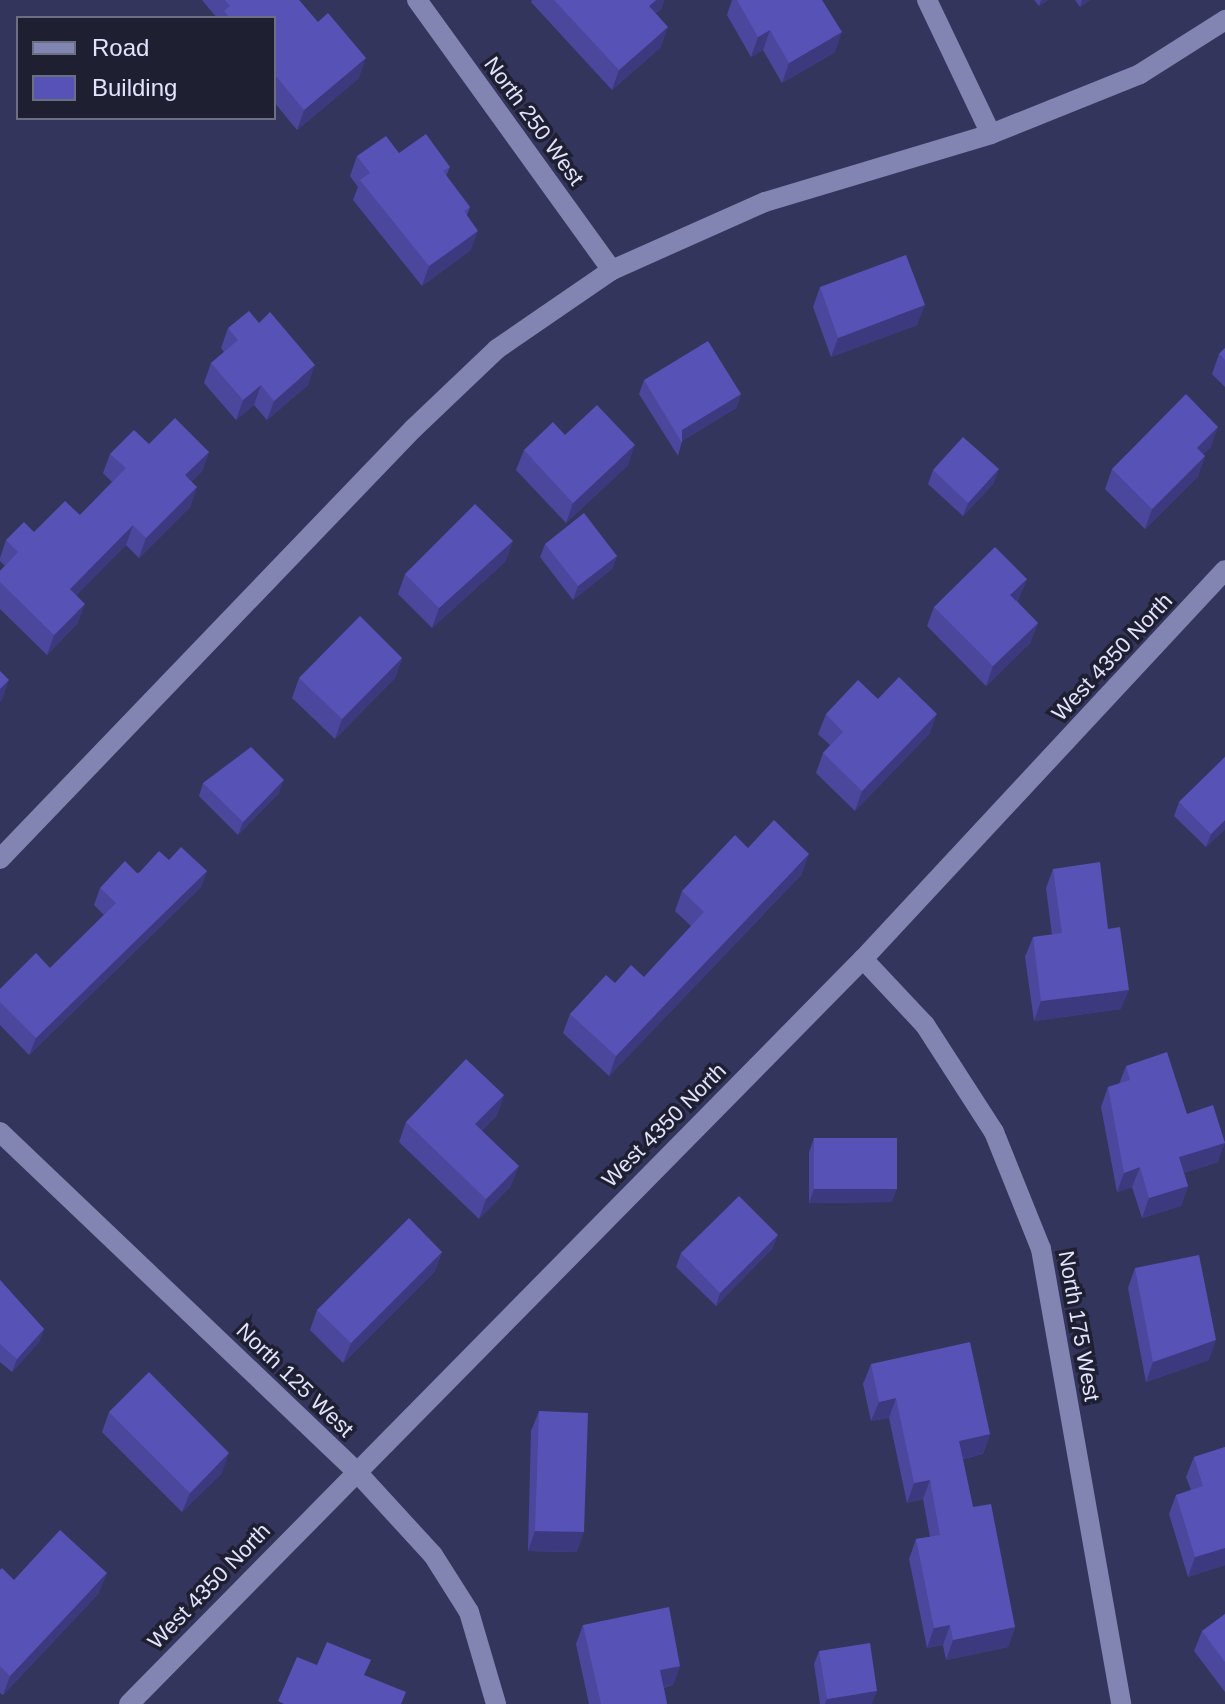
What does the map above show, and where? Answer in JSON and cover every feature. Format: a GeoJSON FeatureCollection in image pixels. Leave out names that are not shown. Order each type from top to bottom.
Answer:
{"type":"FeatureCollection","features":[{"type":"Feature","properties":{"kind":"street","name":"North 250 West"},"geometry":{"type":"LineString","coordinates":[[417,0],[612,270]]}},
{"type":"Feature","properties":{"kind":"street"},"geometry":{"type":"LineString","coordinates":[[927,0],[991,134]]}},
{"type":"Feature","properties":{"kind":"street"},"geometry":{"type":"LineString","coordinates":[[0,859],[413,429],[497,349],[612,270],[765,202],[991,134],[1140,74],[1225,20]]}},
{"type":"Feature","properties":{"kind":"street","name":"West 4350 North"},"geometry":{"type":"LineString","coordinates":[[129,1704],[355,1470],[863,959],[1225,570]]}},
{"type":"Feature","properties":{"kind":"street","name":"North 175 West"},"geometry":{"type":"LineString","coordinates":[[863,959],[925,1025],[994,1132],[1041,1249],[1121,1704]]}},
{"type":"Feature","properties":{"kind":"street","name":"North 125 West"},"geometry":{"type":"LineString","coordinates":[[0,1132],[355,1470],[433,1555],[469,1612],[496,1704]]}},
{"type":"Feature","properties":{"kind":"building"},"geometry":{"type":"Polygon","coordinates":[[[225,0],[299,0],[318,22],[328,13],[366,58],[304,110],[276,76],[276,16],[228,16],[224,11],[230,6],[225,0]]]}},
{"type":"Feature","properties":{"kind":"building"},"geometry":{"type":"Polygon","coordinates":[[[554,0],[656,0],[649,6],[668,27],[619,70],[554,0]]]}},
{"type":"Feature","properties":{"kind":"building"},"geometry":{"type":"Polygon","coordinates":[[[737,0],[822,0],[842,32],[789,63],[770,30],[758,37],[737,0]]]}},
{"type":"Feature","properties":{"kind":"building"},"geometry":{"type":"Polygon","coordinates":[[[426,134],[450,167],[443,171],[470,207],[464,211],[478,231],[429,266],[360,180],[370,173],[357,156],[386,136],[399,153],[426,134]]]}},
{"type":"Feature","properties":{"kind":"building"},"geometry":{"type":"Polygon","coordinates":[[[906,255],[925,305],[838,338],[820,287],[906,255]]]}},
{"type":"Feature","properties":{"kind":"building"},"geometry":{"type":"Polygon","coordinates":[[[249,311],[259,323],[270,312],[315,365],[274,401],[261,385],[243,400],[211,363],[238,340],[228,328],[249,311]]]}},
{"type":"Feature","properties":{"kind":"building"},"geometry":{"type":"Polygon","coordinates":[[[708,341],[741,394],[682,430],[682,443],[644,380],[708,341]]]}},
{"type":"Feature","properties":{"kind":"building"},"geometry":{"type":"Polygon","coordinates":[[[1186,394],[1218,427],[1197,448],[1205,456],[1152,509],[1112,469],[1186,394]]]}},
{"type":"Feature","properties":{"kind":"building"},"geometry":{"type":"Polygon","coordinates":[[[597,405],[635,445],[573,503],[524,450],[553,422],[565,435],[597,405]]]}},
{"type":"Feature","properties":{"kind":"building"},"geometry":{"type":"Polygon","coordinates":[[[175,418],[209,452],[185,475],[197,487],[146,538],[133,525],[70,589],[85,604],[54,635],[0,582],[0,571],[18,552],[6,540],[24,522],[34,532],[65,501],[80,515],[126,468],[110,454],[134,430],[149,444],[175,418]]]}},
{"type":"Feature","properties":{"kind":"building"},"geometry":{"type":"Polygon","coordinates":[[[963,437],[999,469],[968,503],[933,470],[963,437]]]}},
{"type":"Feature","properties":{"kind":"building"},"geometry":{"type":"Polygon","coordinates":[[[475,504],[513,541],[439,608],[405,574],[475,504]]]}},
{"type":"Feature","properties":{"kind":"building"},"geometry":{"type":"Polygon","coordinates":[[[584,513],[617,556],[578,586],[545,544],[584,513]]]}},
{"type":"Feature","properties":{"kind":"building"},"geometry":{"type":"Polygon","coordinates":[[[995,547],[1027,579],[1010,595],[1038,623],[993,666],[934,607],[995,547]]]}},
{"type":"Feature","properties":{"kind":"building"},"geometry":{"type":"Polygon","coordinates":[[[360,616],[402,658],[342,719],[299,678],[360,616]]]}},
{"type":"Feature","properties":{"kind":"building"},"geometry":{"type":"Polygon","coordinates":[[[0,671],[9,680],[0,689],[0,671]]]}},
{"type":"Feature","properties":{"kind":"building"},"geometry":{"type":"Polygon","coordinates":[[[899,677],[937,714],[862,791],[823,753],[843,732],[826,714],[858,680],[878,699],[899,677]]]}},
{"type":"Feature","properties":{"kind":"building"},"geometry":{"type":"Polygon","coordinates":[[[251,747],[284,780],[243,822],[203,783],[251,747]]]}},
{"type":"Feature","properties":{"kind":"building"},"geometry":{"type":"Polygon","coordinates":[[[1225,757],[1225,820],[1211,834],[1179,802],[1225,757]]]}},
{"type":"Feature","properties":{"kind":"building"},"geometry":{"type":"Polygon","coordinates":[[[774,820],[809,854],[616,1056],[570,1014],[606,975],[615,983],[631,965],[644,977],[704,912],[682,891],[735,835],[748,848],[774,820]]]}},
{"type":"Feature","properties":{"kind":"building"},"geometry":{"type":"Polygon","coordinates":[[[181,847],[207,871],[36,1038],[0,1002],[0,989],[36,953],[50,968],[116,903],[100,888],[125,861],[138,874],[159,851],[169,860],[181,847]]]}},
{"type":"Feature","properties":{"kind":"building"},"geometry":{"type":"Polygon","coordinates":[[[1100,862],[1108,929],[1120,927],[1129,990],[1041,1001],[1033,937],[1062,933],[1053,869],[1100,862]]]}},
{"type":"Feature","properties":{"kind":"building"},"geometry":{"type":"Polygon","coordinates":[[[1167,1052],[1187,1114],[1213,1105],[1225,1143],[1179,1157],[1188,1186],[1149,1198],[1140,1167],[1124,1173],[1108,1087],[1130,1080],[1126,1066],[1167,1052]]]}},
{"type":"Feature","properties":{"kind":"building"},"geometry":{"type":"Polygon","coordinates":[[[466,1059],[504,1095],[475,1124],[519,1166],[486,1199],[406,1122],[466,1059]]]}},
{"type":"Feature","properties":{"kind":"building"},"geometry":{"type":"Polygon","coordinates":[[[814,1138],[897,1138],[897,1189],[814,1189],[814,1138]]]}},
{"type":"Feature","properties":{"kind":"building"},"geometry":{"type":"Polygon","coordinates":[[[739,1196],[778,1235],[720,1293],[681,1253],[739,1196]]]}},
{"type":"Feature","properties":{"kind":"building"},"geometry":{"type":"Polygon","coordinates":[[[409,1218],[442,1252],[351,1343],[317,1310],[409,1218]]]}},
{"type":"Feature","properties":{"kind":"building"},"geometry":{"type":"Polygon","coordinates":[[[1199,1255],[1216,1340],[1153,1362],[1135,1268],[1199,1255]]]}},
{"type":"Feature","properties":{"kind":"building"},"geometry":{"type":"Polygon","coordinates":[[[0,1280],[44,1329],[17,1359],[0,1344],[0,1280]]]}},
{"type":"Feature","properties":{"kind":"building"},"geometry":{"type":"Polygon","coordinates":[[[970,1342],[990,1434],[959,1441],[973,1507],[991,1504],[1015,1627],[953,1640],[950,1625],[934,1628],[916,1539],[940,1535],[930,1480],[914,1483],[896,1398],[879,1402],[871,1364],[970,1342]]]}},
{"type":"Feature","properties":{"kind":"building"},"geometry":{"type":"Polygon","coordinates":[[[149,1372],[229,1453],[190,1493],[109,1412],[149,1372]]]}},
{"type":"Feature","properties":{"kind":"building"},"geometry":{"type":"Polygon","coordinates":[[[539,1411],[588,1413],[584,1532],[535,1531],[539,1411]]]}},
{"type":"Feature","properties":{"kind":"building"},"geometry":{"type":"Polygon","coordinates":[[[1225,1447],[1225,1548],[1195,1557],[1176,1495],[1203,1486],[1194,1457],[1225,1447]]]}},
{"type":"Feature","properties":{"kind":"building"},"geometry":{"type":"Polygon","coordinates":[[[60,1530],[107,1573],[10,1676],[0,1666],[0,1570],[2,1568],[14,1580],[60,1530]]]}},
{"type":"Feature","properties":{"kind":"building"},"geometry":{"type":"Polygon","coordinates":[[[669,1607],[680,1666],[660,1670],[667,1704],[601,1704],[583,1625],[669,1607]]]}},
{"type":"Feature","properties":{"kind":"building"},"geometry":{"type":"Polygon","coordinates":[[[1225,1614],[1225,1662],[1202,1631],[1225,1614]]]}},
{"type":"Feature","properties":{"kind":"building"},"geometry":{"type":"Polygon","coordinates":[[[327,1642],[371,1660],[364,1675],[406,1692],[401,1704],[284,1704],[278,1701],[297,1657],[317,1665],[327,1642]]]}},
{"type":"Feature","properties":{"kind":"building"},"geometry":{"type":"Polygon","coordinates":[[[870,1643],[877,1691],[827,1699],[819,1651],[870,1643]]]}}]}
